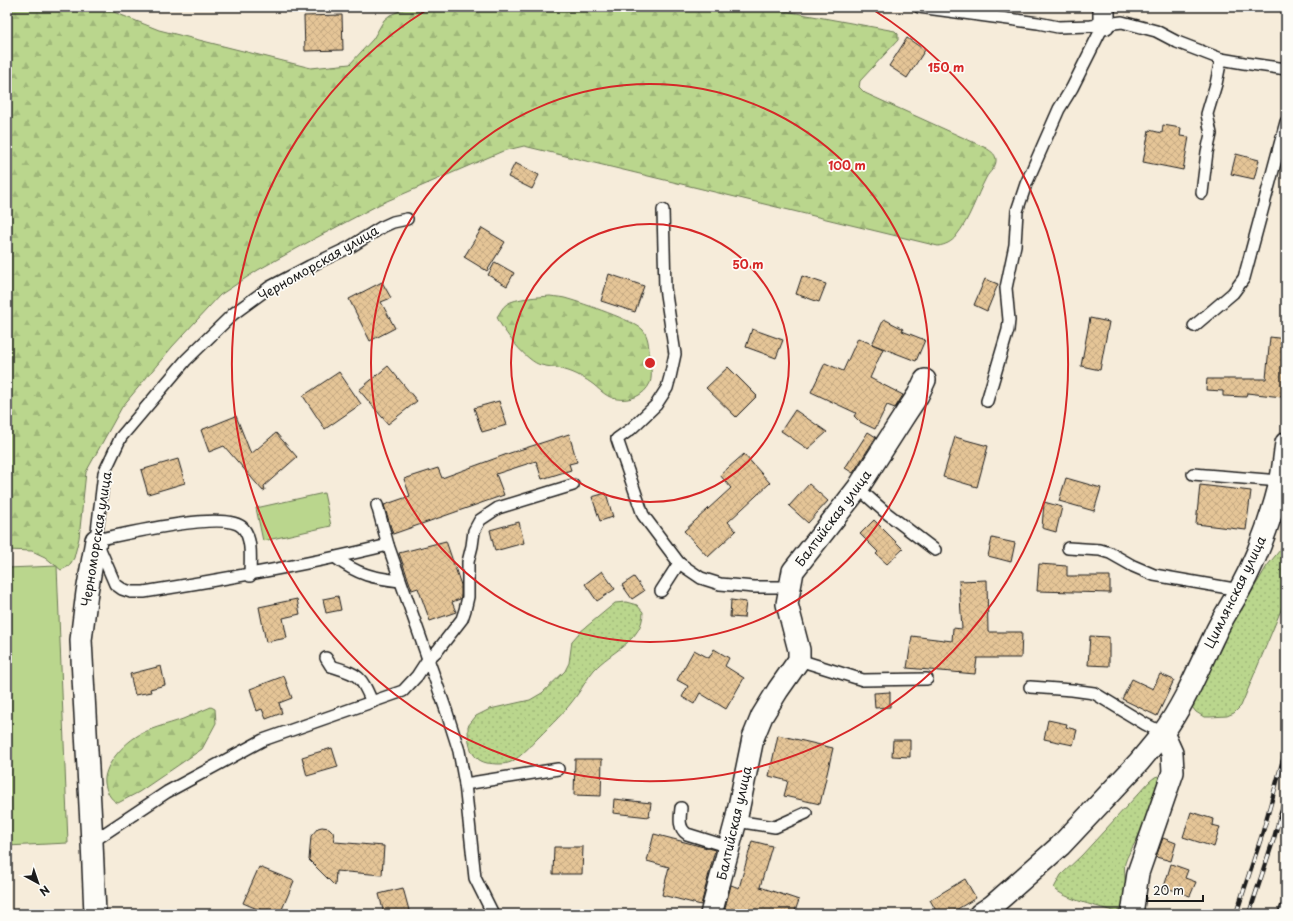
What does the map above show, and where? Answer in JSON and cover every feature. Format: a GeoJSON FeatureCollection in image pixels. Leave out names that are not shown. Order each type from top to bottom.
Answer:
{"type":"FeatureCollection","features":[{"type":"Feature","properties":{"kind":"street","name":"Балтийская улица"},"geometry":{"type":"LineString","coordinates":[[711,914],[736,821],[753,738],[762,716],[798,660],[799,650],[787,604],[793,570],[858,488],[910,407],[925,380]]}},
{"type":"Feature","properties":{"kind":"street","name":"Цимлянская улица"},"geometry":{"type":"LineString","coordinates":[[980,914],[992,906],[1060,846],[1139,762],[1175,717],[1214,634],[1240,590],[1269,522],[1280,481],[1286,443]]}},
{"type":"Feature","properties":{"kind":"street","name":"Черноморская улица"},"geometry":{"type":"LineString","coordinates":[[95,914],[81,640],[96,540]]}},
{"type":"Feature","properties":{"kind":"street"},"geometry":{"type":"LineString","coordinates":[[1132,914],[1138,873],[1173,772],[1172,752],[1163,733]]}},
{"type":"Feature","properties":{"kind":"lane"},"geometry":{"type":"LineString","coordinates":[[919,7],[1058,27],[1091,26],[1104,16]]}},
{"type":"Feature","properties":{"kind":"lane"},"geometry":{"type":"LineString","coordinates":[[1104,16],[1156,31],[1183,44],[1221,59],[1244,64],[1286,68]]}},
{"type":"Feature","properties":{"kind":"lane"},"geometry":{"type":"LineString","coordinates":[[986,401],[1008,330],[1009,320],[1006,288],[1015,245],[1017,210],[1026,184],[1059,109],[1072,88],[1104,16]]}},
{"type":"Feature","properties":{"kind":"lane"},"geometry":{"type":"LineString","coordinates":[[1202,193],[1207,152],[1211,134],[1207,114],[1216,84],[1221,59]]}},
{"type":"Feature","properties":{"kind":"lane"},"geometry":{"type":"LineString","coordinates":[[1194,326],[1233,293],[1244,278],[1286,122]]}},
{"type":"Feature","properties":{"kind":"lane"},"geometry":{"type":"LineString","coordinates":[[662,210],[665,288],[675,354],[667,388],[656,405],[631,429],[617,439],[643,515],[679,563],[701,578],[720,584],[754,587],[789,587]]}},
{"type":"Feature","properties":{"kind":"lane","name":"Черноморская улица"},"geometry":{"type":"LineString","coordinates":[[96,540],[104,473],[121,437],[186,360],[233,314],[270,287],[350,247],[382,227],[393,222],[407,220]]}},
{"type":"Feature","properties":{"kind":"lane"},"geometry":{"type":"LineString","coordinates":[[1193,474],[1280,481]]}},
{"type":"Feature","properties":{"kind":"lane"},"geometry":{"type":"LineString","coordinates":[[92,842],[167,792],[263,740],[403,691],[417,676],[428,659],[438,650],[462,619],[466,610],[468,597],[468,562],[474,531],[480,520],[498,508],[573,485]]}},
{"type":"Feature","properties":{"kind":"lane"},"geometry":{"type":"LineString","coordinates":[[858,488],[884,511],[935,550]]}},
{"type":"Feature","properties":{"kind":"lane"},"geometry":{"type":"LineString","coordinates":[[377,505],[388,546],[447,713],[458,751],[465,784],[475,878],[493,914]]}},
{"type":"Feature","properties":{"kind":"lane"},"geometry":{"type":"LineString","coordinates":[[250,576],[250,542],[243,528],[234,522],[213,520],[172,525],[96,540],[114,584],[122,590],[131,592],[144,592],[250,576],[388,546]]}},
{"type":"Feature","properties":{"kind":"lane"},"geometry":{"type":"LineString","coordinates":[[1068,548],[1100,550],[1110,553],[1154,576],[1240,590]]}},
{"type":"Feature","properties":{"kind":"lane"},"geometry":{"type":"LineString","coordinates":[[336,558],[362,574],[377,578],[400,581]]}},
{"type":"Feature","properties":{"kind":"lane"},"geometry":{"type":"LineString","coordinates":[[661,591],[679,563]]}},
{"type":"Feature","properties":{"kind":"lane"},"geometry":{"type":"LineString","coordinates":[[326,658],[331,666],[353,673],[360,678],[372,702]]}},
{"type":"Feature","properties":{"kind":"lane"},"geometry":{"type":"LineString","coordinates":[[798,660],[863,680],[927,679]]}},
{"type":"Feature","properties":{"kind":"lane"},"geometry":{"type":"LineString","coordinates":[[1030,687],[1094,693],[1145,724],[1163,733]]}},
{"type":"Feature","properties":{"kind":"lane"},"geometry":{"type":"LineString","coordinates":[[465,784],[558,769]]}},
{"type":"Feature","properties":{"kind":"lane"},"geometry":{"type":"LineString","coordinates":[[681,808],[680,825],[684,832],[729,847]]}},
{"type":"Feature","properties":{"kind":"lane"},"geometry":{"type":"LineString","coordinates":[[736,821],[775,828],[806,813]]}},
{"type":"Feature","properties":{"kind":"lane"},"geometry":{"type":"LineString","coordinates":[[1284,914],[1286,909]]}},
{"type":"Feature","properties":{"kind":"green space"},"geometry":{"type":"Polygon","coordinates":[[[7,7],[101,7],[159,30],[311,68],[350,64],[373,39],[384,20],[390,15],[409,7],[763,7],[895,31],[898,34],[898,40],[860,81],[859,87],[865,93],[986,148],[995,155],[996,162],[986,178],[961,229],[950,242],[938,246],[524,146],[503,151],[380,204],[258,270],[220,295],[172,347],[122,407],[86,472],[79,538],[74,558],[69,566],[61,570],[45,557],[32,551],[7,550],[7,7]]]}},
{"type":"Feature","properties":{"kind":"green space"},"geometry":{"type":"Polygon","coordinates":[[[550,296],[566,298],[596,308],[630,322],[643,330],[648,341],[651,372],[651,380],[647,388],[636,397],[627,399],[614,398],[605,394],[577,374],[535,363],[522,352],[509,337],[497,317],[507,304],[516,300],[550,296]]]}},
{"type":"Feature","properties":{"kind":"green space"},"geometry":{"type":"Polygon","coordinates":[[[324,493],[331,526],[263,541],[256,508],[324,493]]]}},
{"type":"Feature","properties":{"kind":"green space"},"geometry":{"type":"Polygon","coordinates":[[[1286,545],[1286,598],[1241,706],[1234,713],[1227,716],[1204,717],[1196,712],[1192,707],[1193,697],[1220,645],[1267,566],[1286,545]]]}},
{"type":"Feature","properties":{"kind":"green space"},"geometry":{"type":"Polygon","coordinates":[[[57,566],[68,843],[7,846],[7,568],[57,566]]]}},
{"type":"Feature","properties":{"kind":"green space"},"geometry":{"type":"Polygon","coordinates":[[[626,602],[637,605],[643,612],[642,622],[638,631],[625,645],[594,670],[573,701],[559,717],[526,751],[511,762],[502,764],[487,763],[476,758],[469,743],[468,726],[476,716],[490,709],[530,700],[542,693],[565,671],[569,663],[572,641],[580,632],[615,603],[626,602]]]}},
{"type":"Feature","properties":{"kind":"green space"},"geometry":{"type":"Polygon","coordinates":[[[211,707],[215,709],[216,723],[202,749],[139,792],[118,803],[113,800],[106,789],[105,777],[110,764],[124,747],[134,738],[145,732],[183,719],[211,707]]]}},
{"type":"Feature","properties":{"kind":"green space"},"geometry":{"type":"Polygon","coordinates":[[[1158,776],[1161,778],[1162,788],[1125,863],[1126,897],[1125,903],[1121,908],[1116,912],[1092,905],[1065,896],[1054,888],[1061,875],[1082,855],[1150,781],[1158,776]]]}},
{"type":"Feature","properties":{"kind":"building"},"geometry":{"type":"Polygon","coordinates":[[[342,15],[343,50],[305,51],[304,16],[342,15]]]}},
{"type":"Feature","properties":{"kind":"building"},"geometry":{"type":"Polygon","coordinates":[[[907,38],[925,50],[907,78],[889,66],[907,38]]]}},
{"type":"Feature","properties":{"kind":"building"},"geometry":{"type":"Polygon","coordinates":[[[1163,125],[1181,128],[1180,136],[1189,137],[1183,170],[1143,162],[1149,130],[1162,133],[1163,125]]]}},
{"type":"Feature","properties":{"kind":"building"},"geometry":{"type":"Polygon","coordinates":[[[1236,154],[1259,160],[1254,179],[1231,174],[1236,154]]]}},
{"type":"Feature","properties":{"kind":"building"},"geometry":{"type":"Polygon","coordinates":[[[515,163],[539,175],[532,189],[508,177],[515,163]]]}},
{"type":"Feature","properties":{"kind":"building"},"geometry":{"type":"Polygon","coordinates":[[[482,228],[505,242],[487,271],[464,257],[482,228]]]}},
{"type":"Feature","properties":{"kind":"building"},"geometry":{"type":"Polygon","coordinates":[[[495,262],[514,273],[507,286],[488,275],[495,262]]]}},
{"type":"Feature","properties":{"kind":"building"},"geometry":{"type":"Polygon","coordinates":[[[609,274],[644,286],[635,312],[601,301],[609,274]]]}},
{"type":"Feature","properties":{"kind":"building"},"geometry":{"type":"Polygon","coordinates":[[[802,276],[826,284],[819,302],[796,294],[802,276]]]}},
{"type":"Feature","properties":{"kind":"building"},"geometry":{"type":"Polygon","coordinates":[[[985,279],[998,284],[987,311],[974,305],[985,279]]]}},
{"type":"Feature","properties":{"kind":"building"},"geometry":{"type":"Polygon","coordinates":[[[382,282],[391,298],[381,302],[395,328],[370,341],[349,299],[382,282]]]}},
{"type":"Feature","properties":{"kind":"building"},"geometry":{"type":"Polygon","coordinates":[[[1090,318],[1109,322],[1100,370],[1081,366],[1090,318]]]}},
{"type":"Feature","properties":{"kind":"building"},"geometry":{"type":"Polygon","coordinates":[[[884,319],[903,329],[902,331],[925,340],[916,361],[872,344],[884,319]]]}},
{"type":"Feature","properties":{"kind":"building"},"geometry":{"type":"Polygon","coordinates":[[[752,329],[783,340],[776,358],[746,347],[752,329]]]}},
{"type":"Feature","properties":{"kind":"building"},"geometry":{"type":"Polygon","coordinates":[[[1270,337],[1286,339],[1282,397],[1247,393],[1246,397],[1223,396],[1223,391],[1206,390],[1207,379],[1266,379],[1270,337]]]}},
{"type":"Feature","properties":{"kind":"building"},"geometry":{"type":"Polygon","coordinates":[[[858,338],[883,349],[870,378],[903,395],[895,408],[887,405],[875,429],[860,422],[854,416],[856,413],[811,392],[825,363],[843,371],[858,338]]]}},
{"type":"Feature","properties":{"kind":"building"},"geometry":{"type":"Polygon","coordinates":[[[388,366],[417,401],[388,424],[359,390],[388,366]]]}},
{"type":"Feature","properties":{"kind":"building"},"geometry":{"type":"Polygon","coordinates":[[[728,367],[757,396],[736,417],[706,388],[728,367]]]}},
{"type":"Feature","properties":{"kind":"building"},"geometry":{"type":"Polygon","coordinates":[[[339,372],[361,404],[325,429],[303,396],[339,372]]]}},
{"type":"Feature","properties":{"kind":"building"},"geometry":{"type":"Polygon","coordinates":[[[499,401],[507,425],[482,432],[474,408],[499,401]]]}},
{"type":"Feature","properties":{"kind":"building"},"geometry":{"type":"Polygon","coordinates":[[[795,410],[827,432],[808,449],[781,431],[795,410]]]}},
{"type":"Feature","properties":{"kind":"building"},"geometry":{"type":"Polygon","coordinates":[[[236,416],[251,454],[276,433],[297,457],[264,486],[265,490],[263,491],[224,446],[209,452],[201,430],[236,416]]]}},
{"type":"Feature","properties":{"kind":"building"},"geometry":{"type":"Polygon","coordinates":[[[868,432],[876,437],[853,473],[845,468],[868,432]]]}},
{"type":"Feature","properties":{"kind":"building"},"geometry":{"type":"Polygon","coordinates":[[[569,434],[577,462],[569,464],[571,470],[542,479],[536,461],[496,474],[504,495],[393,534],[384,505],[410,496],[404,479],[438,468],[442,478],[510,453],[569,434]]]}},
{"type":"Feature","properties":{"kind":"building"},"geometry":{"type":"Polygon","coordinates":[[[955,437],[988,446],[977,487],[943,477],[955,437]]]}},
{"type":"Feature","properties":{"kind":"building"},"geometry":{"type":"Polygon","coordinates":[[[744,454],[770,483],[728,522],[736,531],[708,557],[684,531],[731,488],[720,475],[744,454]]]}},
{"type":"Feature","properties":{"kind":"building"},"geometry":{"type":"Polygon","coordinates":[[[178,459],[185,483],[148,494],[141,470],[178,459]]]}},
{"type":"Feature","properties":{"kind":"building"},"geometry":{"type":"Polygon","coordinates":[[[1066,478],[1101,488],[1094,511],[1059,501],[1066,478]]]}},
{"type":"Feature","properties":{"kind":"building"},"geometry":{"type":"Polygon","coordinates":[[[809,484],[828,501],[808,523],[789,506],[809,484]]]}},
{"type":"Feature","properties":{"kind":"building"},"geometry":{"type":"Polygon","coordinates":[[[1200,485],[1251,491],[1246,530],[1196,524],[1200,485]]]}},
{"type":"Feature","properties":{"kind":"building"},"geometry":{"type":"Polygon","coordinates":[[[606,493],[613,517],[600,521],[592,497],[606,493]]]}},
{"type":"Feature","properties":{"kind":"building"},"geometry":{"type":"Polygon","coordinates":[[[1044,502],[1062,507],[1056,532],[1042,528],[1044,502]]]}},
{"type":"Feature","properties":{"kind":"building"},"geometry":{"type":"Polygon","coordinates":[[[874,520],[903,549],[887,564],[876,554],[878,552],[860,534],[874,520]]]}},
{"type":"Feature","properties":{"kind":"building"},"geometry":{"type":"Polygon","coordinates":[[[519,522],[524,543],[495,551],[490,530],[519,522]]]}},
{"type":"Feature","properties":{"kind":"building"},"geometry":{"type":"Polygon","coordinates":[[[992,538],[1015,543],[1011,562],[988,556],[992,538]]]}},
{"type":"Feature","properties":{"kind":"building"},"geometry":{"type":"Polygon","coordinates":[[[446,541],[461,585],[461,596],[460,599],[452,602],[456,612],[430,621],[418,588],[412,590],[399,553],[446,541]]]}},
{"type":"Feature","properties":{"kind":"building"},"geometry":{"type":"Polygon","coordinates":[[[1039,564],[1067,566],[1067,576],[1110,576],[1110,593],[1037,591],[1039,564]]]}},
{"type":"Feature","properties":{"kind":"building"},"geometry":{"type":"Polygon","coordinates":[[[602,571],[615,589],[597,601],[585,584],[602,571]]]}},
{"type":"Feature","properties":{"kind":"building"},"geometry":{"type":"Polygon","coordinates":[[[634,577],[644,591],[632,599],[622,585],[634,577]]]}},
{"type":"Feature","properties":{"kind":"building"},"geometry":{"type":"Polygon","coordinates":[[[987,580],[988,632],[1022,632],[1021,658],[977,658],[975,674],[907,668],[912,636],[952,641],[953,628],[962,629],[959,581],[987,580]]]}},
{"type":"Feature","properties":{"kind":"building"},"geometry":{"type":"Polygon","coordinates":[[[338,596],[341,610],[326,613],[323,599],[338,596]]]}},
{"type":"Feature","properties":{"kind":"building"},"geometry":{"type":"Polygon","coordinates":[[[297,599],[300,614],[283,618],[287,638],[266,642],[259,607],[297,599]]]}},
{"type":"Feature","properties":{"kind":"building"},"geometry":{"type":"Polygon","coordinates":[[[731,600],[746,602],[744,618],[730,617],[731,600]]]}},
{"type":"Feature","properties":{"kind":"building"},"geometry":{"type":"Polygon","coordinates":[[[1090,636],[1109,637],[1109,666],[1088,665],[1090,636]]]}},
{"type":"Feature","properties":{"kind":"building"},"geometry":{"type":"Polygon","coordinates":[[[714,649],[729,658],[725,666],[744,678],[726,709],[700,693],[694,704],[682,697],[688,686],[677,680],[694,650],[709,658],[714,649]]]}},
{"type":"Feature","properties":{"kind":"building"},"geometry":{"type":"Polygon","coordinates":[[[161,666],[165,685],[150,689],[151,692],[135,695],[130,674],[161,666]]]}},
{"type":"Feature","properties":{"kind":"building"},"geometry":{"type":"Polygon","coordinates":[[[1160,674],[1174,680],[1157,716],[1122,699],[1132,679],[1153,689],[1160,674]]]}},
{"type":"Feature","properties":{"kind":"building"},"geometry":{"type":"Polygon","coordinates":[[[284,676],[292,698],[279,703],[282,713],[266,719],[262,709],[257,711],[250,689],[284,676]]]}},
{"type":"Feature","properties":{"kind":"building"},"geometry":{"type":"Polygon","coordinates":[[[890,692],[890,707],[875,708],[874,693],[890,692]]]}},
{"type":"Feature","properties":{"kind":"building"},"geometry":{"type":"Polygon","coordinates":[[[1048,720],[1067,724],[1066,727],[1077,730],[1073,745],[1044,739],[1048,720]]]}},
{"type":"Feature","properties":{"kind":"building"},"geometry":{"type":"Polygon","coordinates":[[[778,735],[833,748],[820,804],[784,796],[788,781],[769,776],[778,735]]]}},
{"type":"Feature","properties":{"kind":"building"},"geometry":{"type":"Polygon","coordinates":[[[893,740],[910,740],[910,757],[892,756],[893,740]]]}},
{"type":"Feature","properties":{"kind":"building"},"geometry":{"type":"Polygon","coordinates":[[[332,748],[338,767],[307,776],[302,757],[332,748]]]}},
{"type":"Feature","properties":{"kind":"building"},"geometry":{"type":"Polygon","coordinates":[[[575,759],[602,759],[601,796],[574,795],[575,759]]]}},
{"type":"Feature","properties":{"kind":"building"},"geometry":{"type":"Polygon","coordinates":[[[614,799],[651,803],[649,817],[613,813],[614,799]]]}},
{"type":"Feature","properties":{"kind":"building"},"geometry":{"type":"Polygon","coordinates":[[[1191,812],[1213,819],[1212,825],[1220,827],[1214,847],[1183,837],[1191,812]]]}},
{"type":"Feature","properties":{"kind":"building"},"geometry":{"type":"Polygon","coordinates":[[[318,828],[329,828],[333,832],[335,842],[384,846],[382,875],[336,871],[335,886],[309,860],[311,836],[318,828]]]}},
{"type":"Feature","properties":{"kind":"building"},"geometry":{"type":"Polygon","coordinates":[[[654,834],[715,850],[701,905],[662,895],[669,867],[647,861],[654,834]]]}},
{"type":"Feature","properties":{"kind":"building"},"geometry":{"type":"Polygon","coordinates":[[[1163,838],[1176,843],[1171,861],[1156,857],[1163,838]]]}},
{"type":"Feature","properties":{"kind":"building"},"geometry":{"type":"Polygon","coordinates":[[[752,841],[772,846],[760,887],[799,900],[794,914],[733,914],[724,912],[731,885],[739,888],[752,841]]]}},
{"type":"Feature","properties":{"kind":"building"},"geometry":{"type":"Polygon","coordinates":[[[554,847],[583,847],[582,874],[553,874],[554,847]]]}},
{"type":"Feature","properties":{"kind":"building"},"geometry":{"type":"Polygon","coordinates":[[[1171,864],[1188,870],[1185,878],[1196,882],[1190,896],[1164,887],[1171,864]]]}},
{"type":"Feature","properties":{"kind":"building"},"geometry":{"type":"Polygon","coordinates":[[[259,867],[294,881],[280,914],[269,914],[243,903],[259,867]]]}},
{"type":"Feature","properties":{"kind":"building"},"geometry":{"type":"Polygon","coordinates":[[[965,879],[976,898],[949,914],[938,914],[930,900],[965,879]]]}},
{"type":"Feature","properties":{"kind":"building"},"geometry":{"type":"Polygon","coordinates":[[[403,888],[410,914],[384,914],[379,894],[403,888]]]}},
{"type":"Feature","properties":{"kind":"railway"},"geometry":{"type":"LineString","coordinates":[[1236,914],[1262,835],[1286,749]]}},
{"type":"Feature","properties":{"kind":"railway"},"geometry":{"type":"LineString","coordinates":[[1249,914],[1274,838],[1286,795]]}}]}
